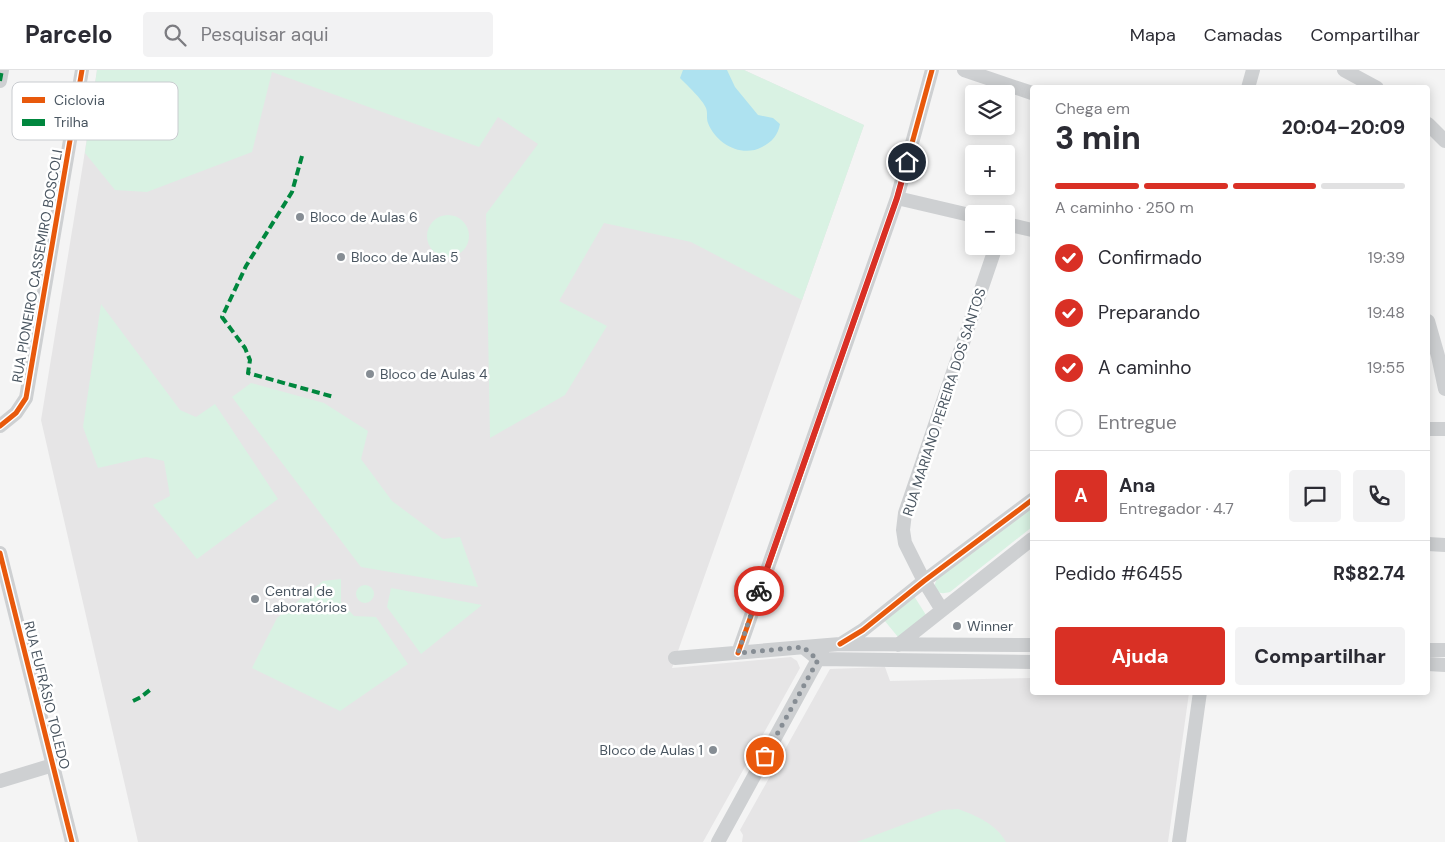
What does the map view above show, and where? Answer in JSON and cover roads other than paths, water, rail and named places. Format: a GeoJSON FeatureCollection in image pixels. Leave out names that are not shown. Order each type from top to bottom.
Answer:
{"type":"FeatureCollection","features":[{"type":"Feature","properties":{"kind":"street"},"geometry":{"type":"LineString","coordinates":[[0,81],[2,70]]}},
{"type":"Feature","properties":{"kind":"street"},"geometry":{"type":"LineString","coordinates":[[738,653],[897,198],[932,70]]}},
{"type":"Feature","properties":{"kind":"street"},"geometry":{"type":"LineString","coordinates":[[964,70],[1030,92]]}},
{"type":"Feature","properties":{"kind":"street"},"geometry":{"type":"LineString","coordinates":[[1249,85],[1253,70]]}},
{"type":"Feature","properties":{"kind":"street"},"geometry":{"type":"LineString","coordinates":[[1344,70],[1372,85]]}},
{"type":"Feature","properties":{"kind":"street"},"geometry":{"type":"LineString","coordinates":[[1430,126],[1445,141]]}},
{"type":"Feature","properties":{"kind":"street","name":"RUA PIONEIRO CASSEMIRO BOSCOLI"},"geometry":{"type":"LineString","coordinates":[[0,426],[16,413],[26,398],[70,140]]}},
{"type":"Feature","properties":{"kind":"street"},"geometry":{"type":"LineString","coordinates":[[897,198],[965,214]]}},
{"type":"Feature","properties":{"kind":"street"},"geometry":{"type":"LineString","coordinates":[[1015,226],[1030,230]]}},
{"type":"Feature","properties":{"kind":"street","name":"RUA MARIANO PEREIRA DOS SANTOS"},"geometry":{"type":"LineString","coordinates":[[942,610],[924,581],[905,543],[903,530],[904,513],[993,255]]}},
{"type":"Feature","properties":{"kind":"street"},"geometry":{"type":"LineString","coordinates":[[1430,328],[1445,389]]}},
{"type":"Feature","properties":{"kind":"street"},"geometry":{"type":"LineString","coordinates":[[1430,429],[1445,429]]}},
{"type":"Feature","properties":{"kind":"street"},"geometry":{"type":"LineString","coordinates":[[718,842],[818,660],[833,645],[863,630],[924,581],[1030,502]]}},
{"type":"Feature","properties":{"kind":"street"},"geometry":{"type":"LineString","coordinates":[[867,661],[901,643],[1030,541]]}},
{"type":"Feature","properties":{"kind":"street"},"geometry":{"type":"LineString","coordinates":[[1430,544],[1445,545]]}},
{"type":"Feature","properties":{"kind":"street","name":"RUA EUFRÁSIO TOLEDO"},"geometry":{"type":"LineString","coordinates":[[0,553],[72,842]]}},
{"type":"Feature","properties":{"kind":"street"},"geometry":{"type":"LineString","coordinates":[[675,658],[833,645],[901,643],[1030,645]]}},
{"type":"Feature","properties":{"kind":"street"},"geometry":{"type":"LineString","coordinates":[[803,647],[818,660],[1030,662]]}},
{"type":"Feature","properties":{"kind":"street"},"geometry":{"type":"LineString","coordinates":[[1430,650],[1445,650]]}},
{"type":"Feature","properties":{"kind":"street"},"geometry":{"type":"LineString","coordinates":[[1430,664],[1445,665]]}},
{"type":"Feature","properties":{"kind":"street"},"geometry":{"type":"LineString","coordinates":[[1179,842],[1200,695]]}},
{"type":"Feature","properties":{"kind":"street"},"geometry":{"type":"LineString","coordinates":[[0,781],[53,765]]}},
{"type":"Feature","properties":{"kind":"water"},"geometry":{"type":"Polygon","coordinates":[[[683,70],[727,70],[735,87],[758,115],[773,118],[780,124],[774,138],[762,147],[746,151],[738,150],[723,143],[712,131],[708,123],[707,110],[704,105],[680,78],[683,70]]]}},
{"type":"Feature","properties":{"kind":"place","name":"Bloco de Aulas 6"},"geometry":{"type":"Point","coordinates":[300,217]}},
{"type":"Feature","properties":{"kind":"place","name":"Bloco de Aulas 5"},"geometry":{"type":"Point","coordinates":[341,257]}},
{"type":"Feature","properties":{"kind":"place","name":"Bloco de Aulas 4"},"geometry":{"type":"Point","coordinates":[370,374]}},
{"type":"Feature","properties":{"kind":"place","name":"Central de Laboratórios"},"geometry":{"type":"Point","coordinates":[255,599]}},
{"type":"Feature","properties":{"kind":"place","name":"Winner"},"geometry":{"type":"Point","coordinates":[957,626]}},
{"type":"Feature","properties":{"kind":"place","name":"Bloco de Aulas 1"},"geometry":{"type":"Point","coordinates":[713,750]}}]}
